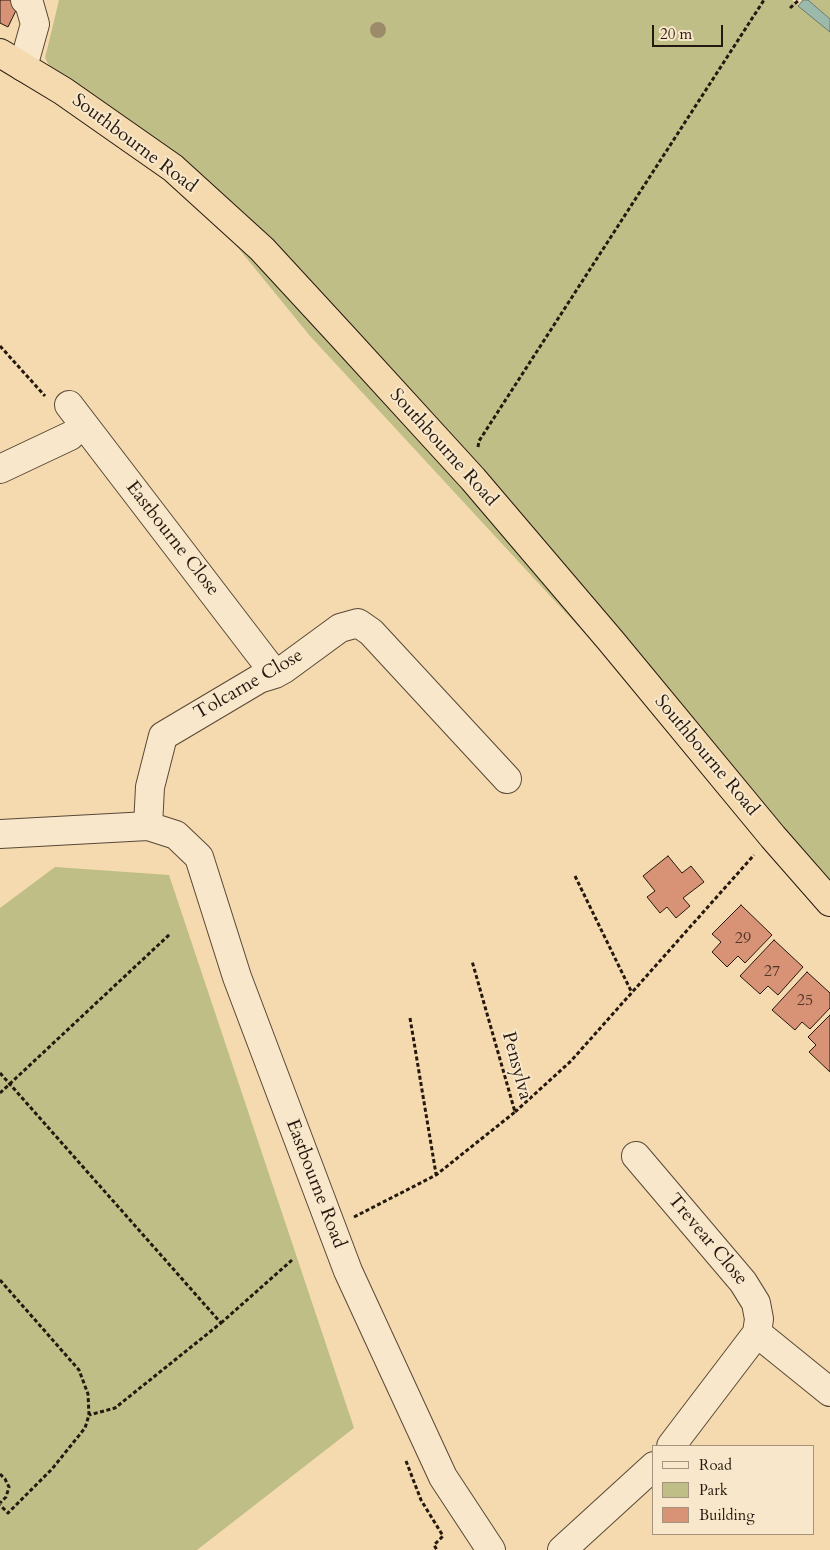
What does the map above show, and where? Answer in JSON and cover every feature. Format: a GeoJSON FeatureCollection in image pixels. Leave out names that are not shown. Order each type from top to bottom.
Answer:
{"type":"FeatureCollection","features":[{"type":"Feature","properties":{"kind":"highway","name":"Southbourne Road"},"geometry":{"type":"LineString","coordinates":[[11,60],[63,90],[165,162],[262,249],[473,479],[611,641],[773,837],[830,902]]}},
{"type":"Feature","properties":{"kind":"street"},"geometry":{"type":"LineString","coordinates":[[11,60],[35,24],[29,1]]}},
{"type":"Feature","properties":{"kind":"street","name":"Eastbourne Close"},"geometry":{"type":"LineString","coordinates":[[69,404],[276,674]]}},
{"type":"Feature","properties":{"kind":"street"},"geometry":{"type":"LineString","coordinates":[[0,469],[70,436]]}},
{"type":"Feature","properties":{"kind":"street","name":"Tolcarne Close"},"geometry":{"type":"LineString","coordinates":[[148,826],[150,787],[163,736],[259,679],[276,674],[340,628],[358,623],[371,632],[507,779]]}},
{"type":"Feature","properties":{"kind":"street"},"geometry":{"type":"LineString","coordinates":[[0,834],[148,826]]}},
{"type":"Feature","properties":{"kind":"street","name":"Eastbourne Road"},"geometry":{"type":"LineString","coordinates":[[148,826],[176,835],[199,857],[237,977],[348,1271],[443,1477],[485,1548]]}},
{"type":"Feature","properties":{"kind":"street","name":"Trevear Close"},"geometry":{"type":"LineString","coordinates":[[636,1156],[743,1282],[756,1304],[759,1319],[757,1333]]}},
{"type":"Feature","properties":{"kind":"street"},"geometry":{"type":"LineString","coordinates":[[672,1445],[757,1333],[830,1392]]}},
{"type":"Feature","properties":{"kind":"street"},"geometry":{"type":"LineString","coordinates":[[562,1550],[652,1468]]}},
{"type":"Feature","properties":{"kind":"path"},"geometry":{"type":"LineString","coordinates":[[473,479],[479,441],[764,0]]}},
{"type":"Feature","properties":{"kind":"path"},"geometry":{"type":"LineString","coordinates":[[790,8],[797,2]]}},
{"type":"Feature","properties":{"kind":"path"},"geometry":{"type":"LineString","coordinates":[[0,346],[46,398],[69,404]]}},
{"type":"Feature","properties":{"kind":"path"},"geometry":{"type":"LineString","coordinates":[[515,1112],[571,1061],[745,864],[773,837]]}},
{"type":"Feature","properties":{"kind":"path"},"geometry":{"type":"LineString","coordinates":[[575,876],[632,993]]}},
{"type":"Feature","properties":{"kind":"path"},"geometry":{"type":"LineString","coordinates":[[0,1093],[170,934]]}},
{"type":"Feature","properties":{"kind":"path","name":"Pensylva"},"geometry":{"type":"LineString","coordinates":[[332,1230],[436,1175],[515,1112],[472,960]]}},
{"type":"Feature","properties":{"kind":"path"},"geometry":{"type":"LineString","coordinates":[[410,1018],[436,1175]]}},
{"type":"Feature","properties":{"kind":"path"},"geometry":{"type":"LineString","coordinates":[[0,1073],[221,1323]]}},
{"type":"Feature","properties":{"kind":"path"},"geometry":{"type":"LineString","coordinates":[[89,1415],[116,1408],[221,1323],[292,1260]]}},
{"type":"Feature","properties":{"kind":"path"},"geometry":{"type":"LineString","coordinates":[[0,1280],[79,1370],[88,1394],[89,1415],[85,1428],[52,1469],[8,1513],[0,1504],[6,1497],[8,1487],[5,1478],[0,1474]]}},
{"type":"Feature","properties":{"kind":"green space"},"geometry":{"type":"Polygon","coordinates":[[[59,0],[792,0],[830,32],[830,902],[773,837],[310,336],[173,168],[63,91],[45,58],[59,0]]]}},
{"type":"Feature","properties":{"kind":"green space"},"geometry":{"type":"Polygon","coordinates":[[[808,0],[830,0],[830,19],[822,12],[808,0]]]}},
{"type":"Feature","properties":{"kind":"green space"},"geometry":{"type":"Polygon","coordinates":[[[55,867],[169,875],[354,1428],[197,1550],[0,1550],[0,908],[55,867]]]}},
{"type":"Feature","properties":{"kind":"shaded area"},"geometry":{"type":"Polygon","coordinates":[[[803,0],[808,0],[830,19],[830,32],[798,6],[803,0]]]}},
{"type":"Feature","properties":{"kind":"building"},"geometry":{"type":"Polygon","coordinates":[[[0,0],[21,0],[8,27],[0,23],[0,0]]]}},
{"type":"Feature","properties":{"kind":"building"},"geometry":{"type":"Polygon","coordinates":[[[668,856],[682,873],[691,866],[704,882],[683,898],[690,906],[676,918],[667,907],[660,913],[647,897],[655,891],[643,876],[668,856]]]}},
{"type":"Feature","properties":{"kind":"building"},"geometry":{"type":"Polygon","coordinates":[[[741,905],[772,935],[745,963],[738,956],[727,967],[712,952],[721,942],[712,934],[741,905]]]}},
{"type":"Feature","properties":{"kind":"building"},"geometry":{"type":"Polygon","coordinates":[[[774,940],[803,967],[778,995],[768,986],[760,994],[740,976],[774,940]]]}},
{"type":"Feature","properties":{"kind":"building"},"geometry":{"type":"Polygon","coordinates":[[[807,972],[830,993],[830,1008],[810,1029],[802,1022],[795,1030],[772,1010],[807,972]]]}},
{"type":"Feature","properties":{"kind":"building"},"geometry":{"type":"Polygon","coordinates":[[[830,1015],[830,1072],[809,1052],[816,1045],[808,1037],[830,1015]]]}}]}
